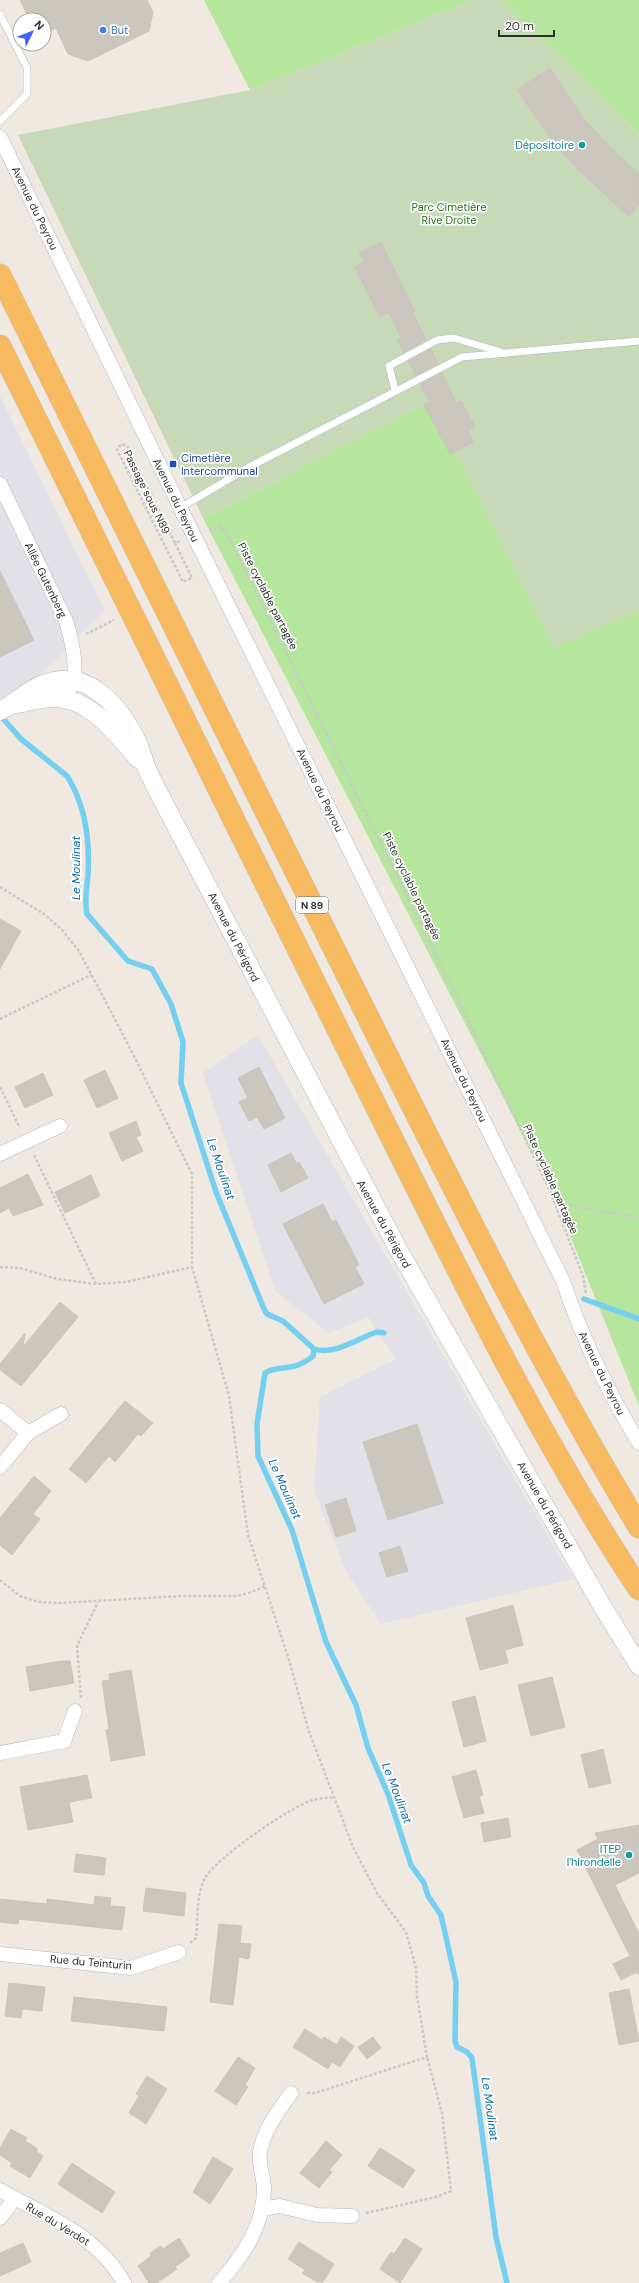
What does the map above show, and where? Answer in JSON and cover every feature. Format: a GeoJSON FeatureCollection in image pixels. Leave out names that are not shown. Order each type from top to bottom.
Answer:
{"type":"FeatureCollection","features":[{"type":"Feature","properties":{"kind":"highway","name":"N 89"},"geometry":{"type":"LineString","coordinates":[[0,275],[442,1166],[543,1360],[594,1453],[639,1527]]}},
{"type":"Feature","properties":{"kind":"highway","name":"N 89"},"geometry":{"type":"LineString","coordinates":[[0,346],[428,1209],[501,1351],[578,1490],[639,1589]]}},
{"type":"Feature","properties":{"kind":"street","name":"Avenue du Peyrou"},"geometry":{"type":"LineString","coordinates":[[0,137],[180,508],[563,1281],[576,1318],[618,1409],[639,1443]]}},
{"type":"Feature","properties":{"kind":"street","name":"Allée Gutenberg"},"geometry":{"type":"LineString","coordinates":[[0,484],[66,621],[73,641],[74,682]]}},
{"type":"Feature","properties":{"kind":"street","name":"Avenue du Périgord"},"geometry":{"type":"LineString","coordinates":[[4,709],[31,690],[47,683],[58,680],[74,682],[93,688],[113,705],[136,738],[148,772],[398,1249],[601,1604],[639,1666]]}},
{"type":"Feature","properties":{"kind":"street"},"geometry":{"type":"LineString","coordinates":[[36,700],[53,692],[67,690],[74,682]]}},
{"type":"Feature","properties":{"kind":"street"},"geometry":{"type":"LineString","coordinates":[[74,682],[76,695],[85,708]]}},
{"type":"Feature","properties":{"kind":"street","name":"Avenue du Périgord"},"geometry":{"type":"LineString","coordinates":[[4,709],[36,700],[52,698],[65,700],[85,708],[112,727],[148,772]]}},
{"type":"Feature","properties":{"kind":"street"},"geometry":{"type":"LineString","coordinates":[[0,1154],[60,1126]]}},
{"type":"Feature","properties":{"kind":"street"},"geometry":{"type":"LineString","coordinates":[[0,1410],[28,1433]]}},
{"type":"Feature","properties":{"kind":"street"},"geometry":{"type":"LineString","coordinates":[[0,1467],[28,1433],[61,1414]]}},
{"type":"Feature","properties":{"kind":"street"},"geometry":{"type":"LineString","coordinates":[[0,1753],[64,1741],[75,1711]]}},
{"type":"Feature","properties":{"kind":"street","name":"Rue du Teinturin"},"geometry":{"type":"LineString","coordinates":[[0,1954],[131,1968],[179,1952]]}},
{"type":"Feature","properties":{"kind":"street"},"geometry":{"type":"LineString","coordinates":[[219,2283],[244,2253],[262,2209],[264,2189],[260,2153],[268,2127],[291,2093]]}},
{"type":"Feature","properties":{"kind":"street","name":"Rue du Verdot"},"geometry":{"type":"LineString","coordinates":[[0,2190],[83,2237],[111,2263],[124,2283]]}},
{"type":"Feature","properties":{"kind":"street"},"geometry":{"type":"LineString","coordinates":[[0,2218],[15,2198]]}},
{"type":"Feature","properties":{"kind":"street"},"geometry":{"type":"LineString","coordinates":[[262,2209],[280,2206],[317,2215],[352,2216]]}},
{"type":"Feature","properties":{"kind":"lane"},"geometry":{"type":"LineString","coordinates":[[0,14],[27,68],[27,94],[0,121]]}},
{"type":"Feature","properties":{"kind":"lane"},"geometry":{"type":"LineString","coordinates":[[395,390],[389,366],[437,340],[454,338],[506,354]]}},
{"type":"Feature","properties":{"kind":"lane"},"geometry":{"type":"LineString","coordinates":[[180,508],[251,466],[395,390],[462,357],[639,341]]}},
{"type":"Feature","properties":{"kind":"path","name":"Passage sous N89"},"geometry":{"type":"LineString","coordinates":[[121,444],[127,446],[175,543],[192,578],[183,582],[118,450],[121,444]]}},
{"type":"Feature","properties":{"kind":"path","name":"Piste cyclable partagée"},"geometry":{"type":"LineString","coordinates":[[194,536],[220,526],[226,532],[456,995],[554,1202],[583,1276],[585,1287]]}},
{"type":"Feature","properties":{"kind":"path","name":"Passage sous N89"},"geometry":{"type":"LineString","coordinates":[[175,543],[194,536]]}},
{"type":"Feature","properties":{"kind":"path"},"geometry":{"type":"LineString","coordinates":[[73,641],[116,618]]}},
{"type":"Feature","properties":{"kind":"path"},"geometry":{"type":"LineString","coordinates":[[0,888],[44,914],[62,930],[79,951],[132,1052],[192,1174],[192,1267],[229,1396],[248,1535],[289,1660],[309,1732],[334,1797],[354,1847],[377,1893],[406,1932],[416,1968],[417,1996],[427,2057],[442,2113],[452,2191],[436,2197],[352,2216]]}},
{"type":"Feature","properties":{"kind":"path"},"geometry":{"type":"LineString","coordinates":[[0,1019],[91,975]]}},
{"type":"Feature","properties":{"kind":"path"},"geometry":{"type":"LineString","coordinates":[[0,1087],[96,1284]]}},
{"type":"Feature","properties":{"kind":"path"},"geometry":{"type":"LineString","coordinates":[[554,1202],[639,1218]]}},
{"type":"Feature","properties":{"kind":"path"},"geometry":{"type":"LineString","coordinates":[[0,1267],[20,1268],[57,1279],[96,1284],[126,1282],[192,1267]]}},
{"type":"Feature","properties":{"kind":"path"},"geometry":{"type":"LineString","coordinates":[[0,1580],[20,1596],[39,1602],[98,1602],[181,1596],[237,1596],[252,1592],[265,1586]]}},
{"type":"Feature","properties":{"kind":"path"},"geometry":{"type":"LineString","coordinates":[[75,1711],[82,1697],[77,1646],[98,1602]]}},
{"type":"Feature","properties":{"kind":"path"},"geometry":{"type":"LineString","coordinates":[[179,1952],[196,1938],[202,1886],[205,1877],[226,1856],[273,1822],[297,1807],[313,1800],[334,1797]]}},
{"type":"Feature","properties":{"kind":"path"},"geometry":{"type":"LineString","coordinates":[[291,2093],[315,2093],[427,2057]]}},
{"type":"Feature","properties":{"kind":"shaded area"},"geometry":{"type":"Polygon","coordinates":[[[0,396],[105,610],[9,706],[0,701],[0,396]]]}},
{"type":"Feature","properties":{"kind":"shaded area"},"geometry":{"type":"Polygon","coordinates":[[[258,1035],[573,1579],[381,1624],[346,1571],[314,1491],[320,1397],[396,1359],[368,1317],[329,1333],[276,1292],[203,1073],[258,1035]]]}},
{"type":"Feature","properties":{"kind":"green space"},"geometry":{"type":"Polygon","coordinates":[[[204,0],[472,0],[250,90],[204,0]]]}},
{"type":"Feature","properties":{"kind":"green space","name":"Parc Cimetière Rive Droite"},"geometry":{"type":"Polygon","coordinates":[[[472,0],[501,0],[639,135],[639,610],[554,648],[430,402],[203,518],[18,135],[250,90],[472,0]]]}},
{"type":"Feature","properties":{"kind":"green space"},"geometry":{"type":"Polygon","coordinates":[[[501,0],[639,0],[639,135],[501,0]]]}},
{"type":"Feature","properties":{"kind":"green space"},"geometry":{"type":"Polygon","coordinates":[[[430,402],[554,647],[639,610],[639,1406],[552,1191],[203,518],[430,402]]]}},
{"type":"Feature","properties":{"kind":"building","name":"But"},"geometry":{"type":"Polygon","coordinates":[[[20,0],[147,0],[153,12],[149,31],[88,61],[68,54],[56,28],[52,30],[52,12],[26,12],[20,0]]]}},
{"type":"Feature","properties":{"kind":"building"},"geometry":{"type":"Polygon","coordinates":[[[550,68],[584,119],[615,152],[639,174],[639,205],[629,217],[583,174],[555,145],[517,90],[550,68]]]}},
{"type":"Feature","properties":{"kind":"building"},"geometry":{"type":"Polygon","coordinates":[[[381,242],[415,312],[413,313],[426,340],[404,352],[397,340],[401,338],[389,312],[380,317],[355,267],[364,262],[359,253],[381,242]]]}},
{"type":"Feature","properties":{"kind":"building"},"geometry":{"type":"Polygon","coordinates":[[[431,349],[438,364],[416,375],[408,361],[431,349]]]}},
{"type":"Feature","properties":{"kind":"building"},"geometry":{"type":"Polygon","coordinates":[[[442,373],[456,403],[461,401],[475,427],[468,430],[473,442],[450,454],[424,405],[430,402],[420,384],[442,373]]]}},
{"type":"Feature","properties":{"kind":"building"},"geometry":{"type":"Polygon","coordinates":[[[0,571],[34,640],[0,657],[0,571]]]}},
{"type":"Feature","properties":{"kind":"building"},"geometry":{"type":"Polygon","coordinates":[[[0,919],[21,931],[0,969],[0,919]]]}},
{"type":"Feature","properties":{"kind":"building"},"geometry":{"type":"Polygon","coordinates":[[[259,1067],[285,1118],[264,1129],[257,1117],[249,1121],[239,1102],[248,1098],[238,1078],[259,1067]]]}},
{"type":"Feature","properties":{"kind":"building"},"geometry":{"type":"Polygon","coordinates":[[[105,1070],[118,1098],[97,1108],[84,1080],[105,1070]]]}},
{"type":"Feature","properties":{"kind":"building"},"geometry":{"type":"Polygon","coordinates":[[[43,1073],[53,1095],[25,1108],[15,1087],[43,1073]]]}},
{"type":"Feature","properties":{"kind":"building"},"geometry":{"type":"Polygon","coordinates":[[[136,1121],[141,1135],[136,1137],[143,1151],[122,1161],[109,1133],[136,1121]]]}},
{"type":"Feature","properties":{"kind":"building"},"geometry":{"type":"Polygon","coordinates":[[[291,1153],[297,1164],[299,1162],[308,1178],[281,1192],[268,1165],[291,1153]]]}},
{"type":"Feature","properties":{"kind":"building"},"geometry":{"type":"Polygon","coordinates":[[[28,1174],[43,1205],[13,1216],[9,1208],[0,1213],[0,1188],[28,1174]]]}},
{"type":"Feature","properties":{"kind":"building"},"geometry":{"type":"Polygon","coordinates":[[[91,1175],[100,1196],[65,1213],[55,1192],[91,1175]]]}},
{"type":"Feature","properties":{"kind":"building"},"geometry":{"type":"Polygon","coordinates":[[[323,1204],[332,1222],[336,1220],[352,1251],[359,1265],[355,1267],[364,1284],[324,1304],[283,1224],[323,1204]]]}},
{"type":"Feature","properties":{"kind":"building"},"geometry":{"type":"Polygon","coordinates":[[[60,1302],[78,1317],[21,1386],[0,1370],[0,1364],[25,1333],[23,1347],[60,1302]]]}},
{"type":"Feature","properties":{"kind":"building"},"geometry":{"type":"Polygon","coordinates":[[[125,1401],[153,1423],[141,1436],[138,1434],[115,1462],[109,1456],[86,1483],[69,1469],[125,1401]]]}},
{"type":"Feature","properties":{"kind":"building"},"geometry":{"type":"Polygon","coordinates":[[[417,1424],[443,1503],[388,1520],[363,1442],[417,1424]]]}},
{"type":"Feature","properties":{"kind":"building"},"geometry":{"type":"Polygon","coordinates":[[[34,1476],[51,1491],[33,1514],[40,1519],[12,1555],[0,1545],[0,1518],[34,1476]]]}},
{"type":"Feature","properties":{"kind":"building"},"geometry":{"type":"Polygon","coordinates":[[[346,1498],[356,1531],[336,1537],[325,1505],[346,1498]]]}},
{"type":"Feature","properties":{"kind":"building"},"geometry":{"type":"Polygon","coordinates":[[[400,1546],[408,1571],[387,1577],[379,1553],[400,1546]]]}},
{"type":"Feature","properties":{"kind":"building"},"geometry":{"type":"Polygon","coordinates":[[[513,1605],[523,1645],[505,1650],[508,1663],[480,1670],[466,1618],[513,1605]]]}},
{"type":"Feature","properties":{"kind":"building"},"geometry":{"type":"Polygon","coordinates":[[[61,1661],[70,1661],[74,1683],[30,1691],[26,1667],[61,1661]]]}},
{"type":"Feature","properties":{"kind":"building"},"geometry":{"type":"Polygon","coordinates":[[[131,1670],[145,1755],[111,1761],[106,1730],[109,1729],[102,1681],[110,1680],[109,1674],[131,1670]]]}},
{"type":"Feature","properties":{"kind":"building"},"geometry":{"type":"Polygon","coordinates":[[[552,1677],[565,1727],[531,1736],[518,1685],[552,1677]]]}},
{"type":"Feature","properties":{"kind":"building"},"geometry":{"type":"Polygon","coordinates":[[[475,1696],[486,1741],[464,1747],[452,1702],[475,1696]]]}},
{"type":"Feature","properties":{"kind":"building"},"geometry":{"type":"Polygon","coordinates":[[[603,1749],[611,1783],[589,1788],[581,1755],[603,1749]]]}},
{"type":"Feature","properties":{"kind":"building"},"geometry":{"type":"Polygon","coordinates":[[[476,1770],[483,1795],[479,1796],[484,1813],[464,1818],[452,1777],[476,1770]]]}},
{"type":"Feature","properties":{"kind":"building"},"geometry":{"type":"Polygon","coordinates":[[[87,1775],[92,1798],[69,1802],[73,1822],[28,1830],[20,1787],[87,1775]]]}},
{"type":"Feature","properties":{"kind":"building"},"geometry":{"type":"Polygon","coordinates":[[[508,1818],[511,1837],[484,1842],[481,1823],[508,1818]]]}},
{"type":"Feature","properties":{"kind":"building"},"geometry":{"type":"Polygon","coordinates":[[[639,1825],[639,1873],[615,1885],[639,1934],[639,1975],[637,1972],[621,1980],[613,1964],[630,1956],[577,1850],[598,1839],[595,1833],[639,1825]]]}},
{"type":"Feature","properties":{"kind":"building"},"geometry":{"type":"Polygon","coordinates":[[[76,1854],[106,1858],[104,1875],[74,1872],[76,1854]]]}},
{"type":"Feature","properties":{"kind":"building"},"geometry":{"type":"Polygon","coordinates":[[[146,1888],[186,1893],[184,1916],[143,1911],[146,1888]]]}},
{"type":"Feature","properties":{"kind":"building"},"geometry":{"type":"Polygon","coordinates":[[[95,1896],[111,1898],[110,1906],[125,1907],[122,1930],[19,1919],[18,1924],[0,1922],[0,1899],[47,1904],[47,1899],[94,1905],[95,1896]]]}},
{"type":"Feature","properties":{"kind":"building"},"geometry":{"type":"Polygon","coordinates":[[[219,1924],[242,1926],[240,1943],[251,1944],[249,1959],[239,1957],[233,2005],[210,2002],[219,1924]]]}},
{"type":"Feature","properties":{"kind":"building"},"geometry":{"type":"Polygon","coordinates":[[[9,1983],[45,1987],[42,2011],[22,2009],[21,2018],[5,2016],[9,1983]]]}},
{"type":"Feature","properties":{"kind":"building"},"geometry":{"type":"Polygon","coordinates":[[[629,1989],[639,2041],[619,2045],[609,1993],[629,1989]]]}},
{"type":"Feature","properties":{"kind":"building"},"geometry":{"type":"Polygon","coordinates":[[[74,1997],[167,2007],[164,2031],[71,2021],[74,1997]]]}},
{"type":"Feature","properties":{"kind":"building"},"geometry":{"type":"Polygon","coordinates":[[[305,2029],[322,2040],[324,2037],[337,2045],[341,2037],[354,2046],[340,2067],[332,2062],[328,2069],[293,2047],[305,2029]]]}},
{"type":"Feature","properties":{"kind":"building"},"geometry":{"type":"Polygon","coordinates":[[[373,2037],[381,2048],[367,2059],[358,2047],[373,2037]]]}},
{"type":"Feature","properties":{"kind":"building"},"geometry":{"type":"Polygon","coordinates":[[[238,2057],[255,2068],[245,2085],[248,2087],[236,2105],[215,2091],[238,2057]]]}},
{"type":"Feature","properties":{"kind":"building"},"geometry":{"type":"Polygon","coordinates":[[[147,2076],[167,2089],[146,2124],[129,2113],[139,2096],[136,2094],[147,2076]]]}},
{"type":"Feature","properties":{"kind":"building"},"geometry":{"type":"Polygon","coordinates":[[[11,2129],[27,2138],[25,2141],[38,2149],[36,2151],[43,2156],[30,2178],[10,2166],[12,2163],[0,2155],[0,2148],[11,2129]]]}},
{"type":"Feature","properties":{"kind":"building"},"geometry":{"type":"Polygon","coordinates":[[[326,2141],[342,2155],[329,2170],[332,2172],[319,2188],[300,2173],[326,2141]]]}},
{"type":"Feature","properties":{"kind":"building"},"geometry":{"type":"Polygon","coordinates":[[[380,2148],[415,2170],[403,2188],[368,2166],[380,2148]]]}},
{"type":"Feature","properties":{"kind":"building"},"geometry":{"type":"Polygon","coordinates":[[[213,2157],[233,2169],[210,2204],[193,2192],[213,2157]]]}},
{"type":"Feature","properties":{"kind":"building"},"geometry":{"type":"Polygon","coordinates":[[[72,2163],[115,2192],[102,2213],[58,2184],[72,2163]]]}},
{"type":"Feature","properties":{"kind":"building"},"geometry":{"type":"Polygon","coordinates":[[[179,2238],[190,2256],[175,2267],[177,2269],[157,2283],[149,2283],[138,2266],[151,2256],[150,2253],[161,2246],[163,2249],[179,2238]]]}},
{"type":"Feature","properties":{"kind":"building"},"geometry":{"type":"Polygon","coordinates":[[[405,2238],[422,2249],[400,2283],[380,2269],[391,2252],[394,2254],[405,2238]]]}},
{"type":"Feature","properties":{"kind":"building"},"geometry":{"type":"Polygon","coordinates":[[[299,2242],[334,2264],[323,2282],[317,2282],[302,2273],[305,2270],[288,2259],[299,2242]]]}},
{"type":"Feature","properties":{"kind":"building"},"geometry":{"type":"Polygon","coordinates":[[[23,2243],[31,2262],[0,2276],[0,2253],[23,2243]]]}},
{"type":"Feature","properties":{"kind":"waterway","name":"Le Moulinat"},"geometry":{"type":"LineString","coordinates":[[0,715],[21,739],[67,776],[79,799],[83,811],[87,836],[87,914],[128,961],[152,969],[171,1004],[183,1042],[181,1083],[216,1192],[267,1314],[283,1321],[314,1349],[322,1351],[338,1348],[377,1332],[384,1333]]}},
{"type":"Feature","properties":{"kind":"waterway"},"geometry":{"type":"LineString","coordinates":[[584,1299],[639,1319]]}},
{"type":"Feature","properties":{"kind":"waterway","name":"Le Moulinat"},"geometry":{"type":"LineString","coordinates":[[314,1349],[313,1356],[299,1365],[270,1370],[265,1373],[257,1424],[258,1456],[292,1530],[326,1642],[356,1705],[368,1748],[388,1794],[411,1865],[424,1883],[428,1896],[441,1915],[456,1982],[455,2041],[457,2047],[467,2052],[472,2058],[496,2237],[507,2283]]}},
{"type":"Feature","properties":{"kind":"place","name":"But"},"geometry":{"type":"Point","coordinates":[103,30]}},
{"type":"Feature","properties":{"kind":"place","name":"Dépositoire"},"geometry":{"type":"Point","coordinates":[582,145]}},
{"type":"Feature","properties":{"kind":"place","name":"Cimetière Intercommunal"},"geometry":{"type":"Point","coordinates":[173,464]}},
{"type":"Feature","properties":{"kind":"place","name":"ITEP l'hirondelle"},"geometry":{"type":"Point","coordinates":[629,1855]}}]}
